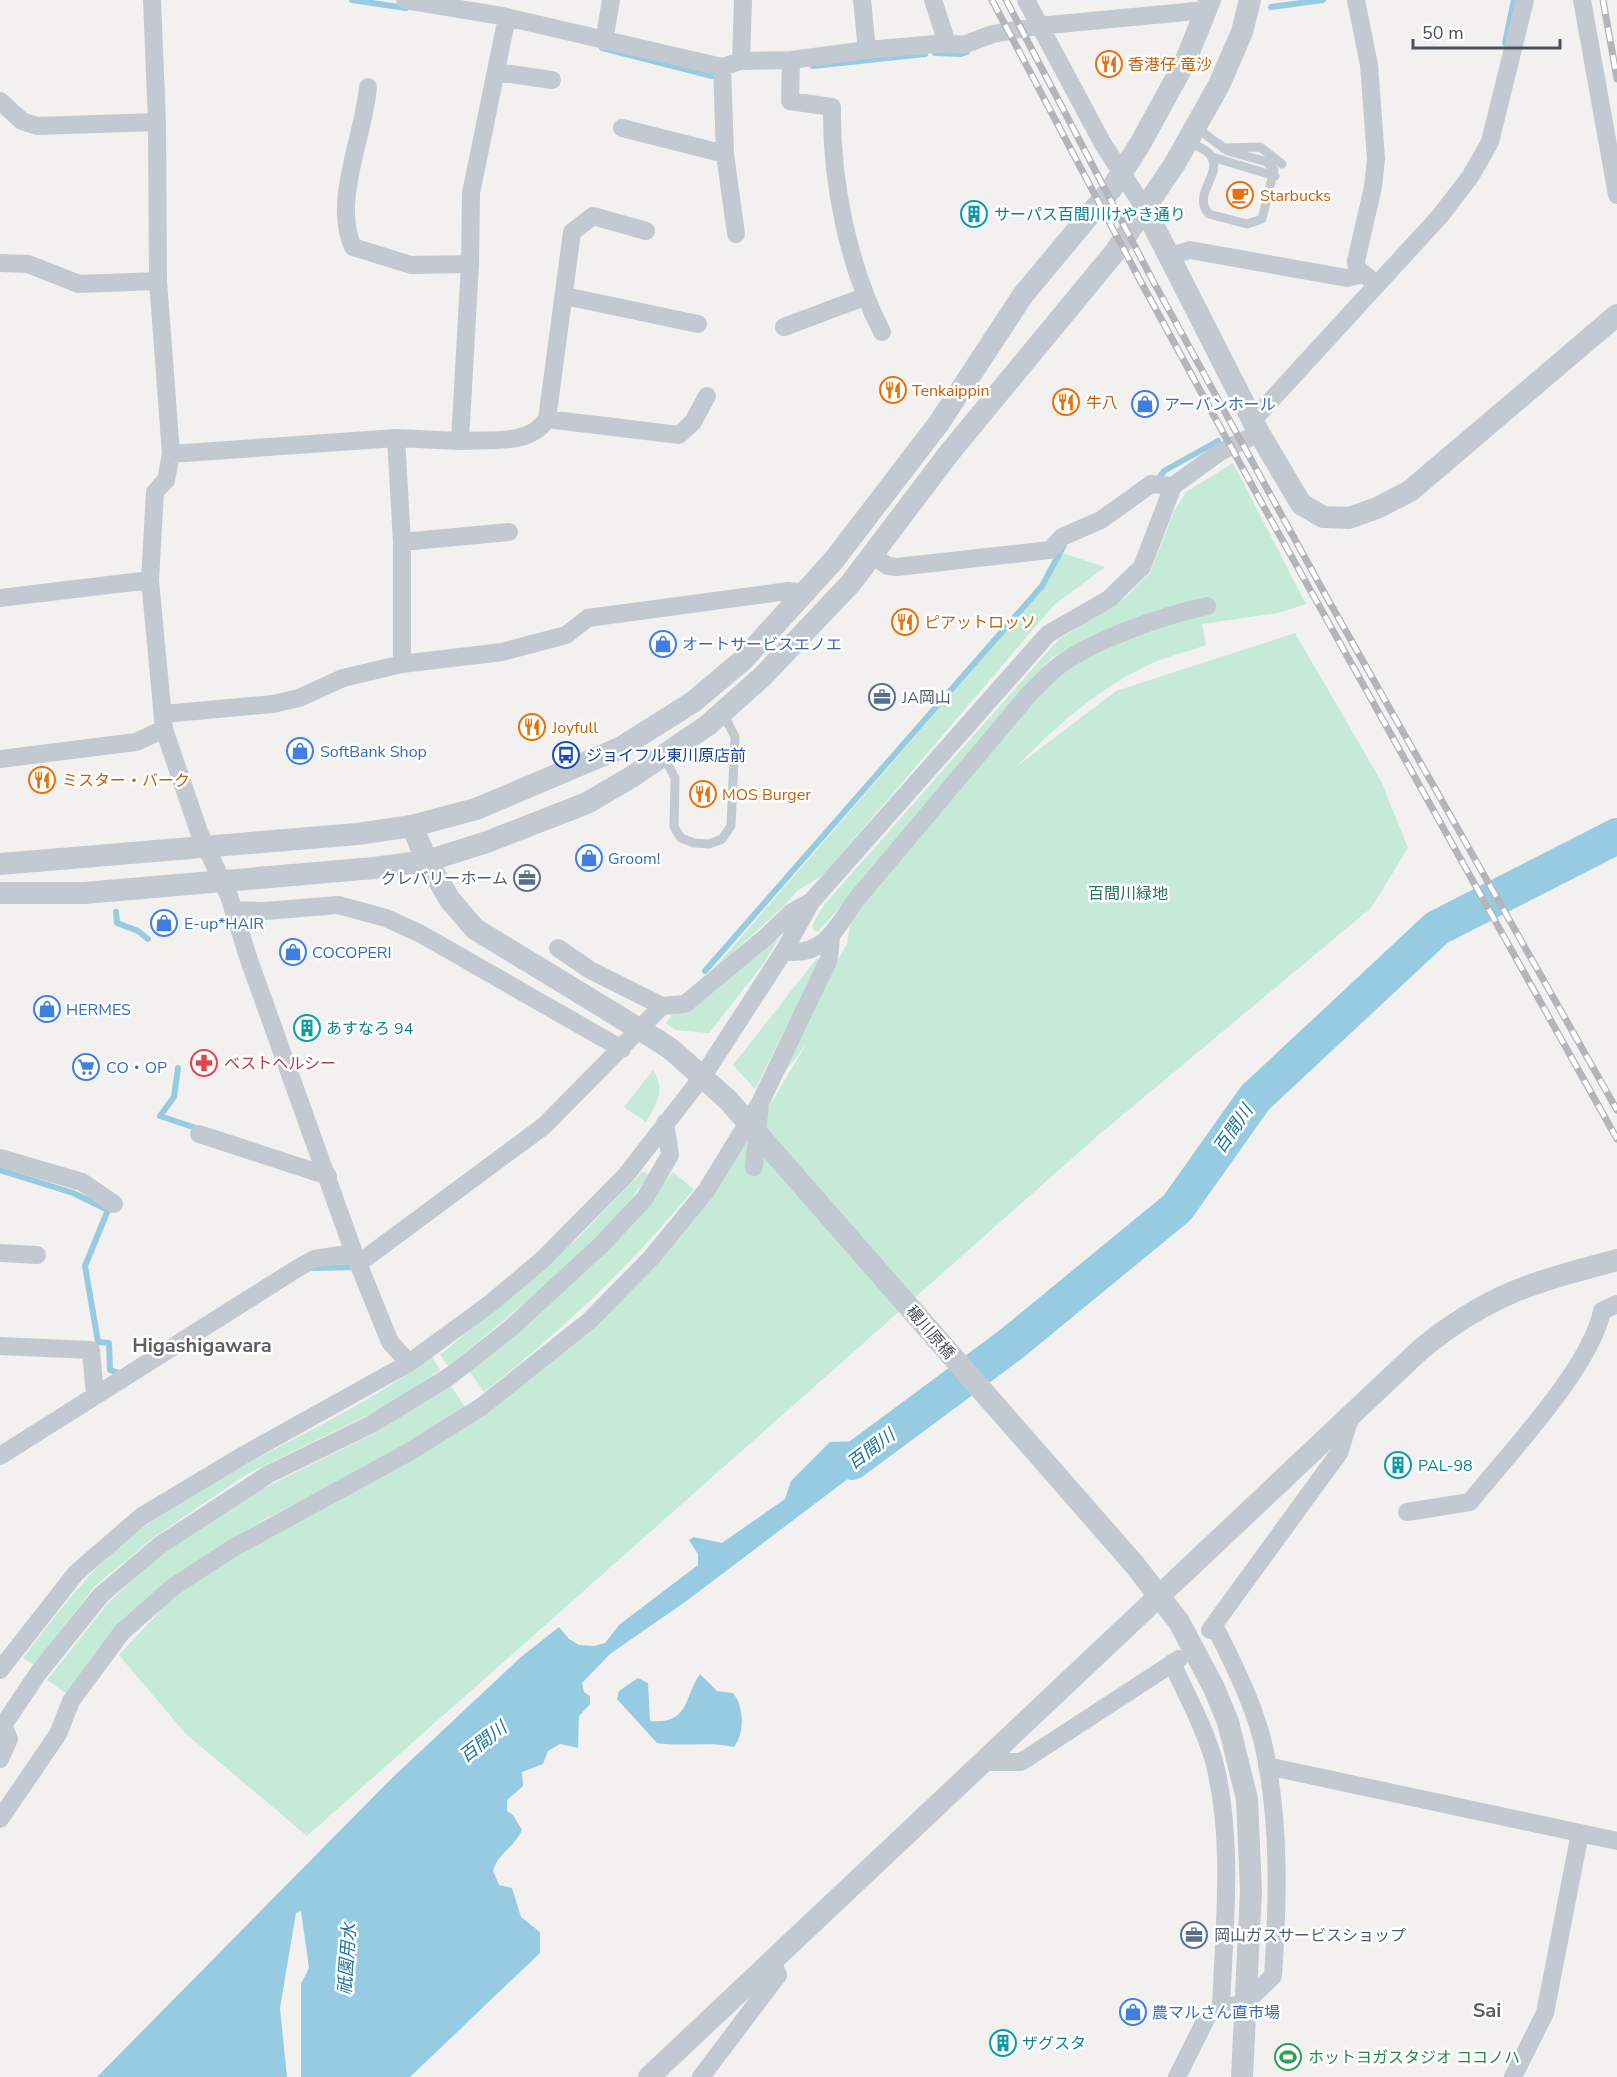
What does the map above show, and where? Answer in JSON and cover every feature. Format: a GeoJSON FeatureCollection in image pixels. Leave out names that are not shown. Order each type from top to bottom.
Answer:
{"type":"FeatureCollection","features":[{"type":"Feature","properties":{"kind":"street"},"geometry":{"type":"LineString","coordinates":[[152,0],[157,122],[158,281],[171,454],[166,480],[155,492],[150,580],[164,721],[199,832],[224,881],[358,1262],[390,1342],[409,1363]]}},
{"type":"Feature","properties":{"kind":"street"},"geometry":{"type":"LineString","coordinates":[[0,864],[357,834],[412,826],[476,809],[620,748],[693,702],[743,660],[807,593],[939,423],[1023,296],[1122,173],[1185,62],[1209,5],[1038,26],[993,34],[963,45],[947,43],[791,60],[741,61],[722,67],[604,41],[505,11],[405,0]]}},
{"type":"Feature","properties":{"kind":"street"},"geometry":{"type":"LineString","coordinates":[[604,41],[611,0]]}},
{"type":"Feature","properties":{"kind":"street"},"geometry":{"type":"LineString","coordinates":[[741,61],[743,0]]}},
{"type":"Feature","properties":{"kind":"street"},"geometry":{"type":"LineString","coordinates":[[862,0],[867,50]]}},
{"type":"Feature","properties":{"kind":"street"},"geometry":{"type":"LineString","coordinates":[[933,0],[947,43]]}},
{"type":"Feature","properties":{"kind":"street"},"geometry":{"type":"LineString","coordinates":[[1026,0],[1038,26],[1145,209],[1256,428],[1301,504],[1323,517],[1349,518],[1410,492],[1617,315]]}},
{"type":"Feature","properties":{"kind":"street"},"geometry":{"type":"LineString","coordinates":[[0,893],[84,893],[427,861],[567,813],[624,782],[723,713],[764,676],[850,584],[950,452],[1115,252],[1145,209],[1191,134],[1242,32],[1250,0]]}},
{"type":"Feature","properties":{"kind":"street"},"geometry":{"type":"LineString","coordinates":[[1356,0],[1369,65],[1376,159],[1373,188],[1356,261],[1370,280]]}},
{"type":"Feature","properties":{"kind":"street"},"geometry":{"type":"LineString","coordinates":[[873,556],[888,566],[897,567],[1050,550],[1062,537],[1101,520],[1220,452],[1256,428],[1370,280],[1440,216],[1480,162],[1497,117],[1525,0]]}},
{"type":"Feature","properties":{"kind":"street"},"geometry":{"type":"LineString","coordinates":[[1582,0],[1617,195]]}},
{"type":"Feature","properties":{"kind":"street"},"geometry":{"type":"LineString","coordinates":[[460,441],[470,264],[471,193],[496,72],[505,11]]}},
{"type":"Feature","properties":{"kind":"street"},"geometry":{"type":"LineString","coordinates":[[791,60],[790,101],[831,106],[831,142],[851,256],[864,297],[882,332]]}},
{"type":"Feature","properties":{"kind":"street"},"geometry":{"type":"LineString","coordinates":[[722,67],[725,154],[736,234]]}},
{"type":"Feature","properties":{"kind":"street"},"geometry":{"type":"LineString","coordinates":[[496,72],[552,80]]}},
{"type":"Feature","properties":{"kind":"street"},"geometry":{"type":"LineString","coordinates":[[368,87],[366,117],[350,161],[345,231],[353,247],[411,264],[470,264]]}},
{"type":"Feature","properties":{"kind":"street"},"geometry":{"type":"LineString","coordinates":[[0,102],[22,121],[37,126],[157,122]]}},
{"type":"Feature","properties":{"kind":"street"},"geometry":{"type":"LineString","coordinates":[[622,128],[725,154]]}},
{"type":"Feature","properties":{"kind":"street"},"geometry":{"type":"LineString","coordinates":[[171,454],[396,438],[460,441],[522,438],[540,430],[547,419],[573,232],[593,216],[646,231]]}},
{"type":"Feature","properties":{"kind":"street"},"geometry":{"type":"LineString","coordinates":[[1168,257],[1190,250],[1347,278],[1370,280]]}},
{"type":"Feature","properties":{"kind":"street"},"geometry":{"type":"LineString","coordinates":[[0,263],[28,264],[79,284],[158,281]]}},
{"type":"Feature","properties":{"kind":"street"},"geometry":{"type":"LineString","coordinates":[[565,296],[698,324]]}},
{"type":"Feature","properties":{"kind":"street"},"geometry":{"type":"LineString","coordinates":[[784,327],[864,297]]}},
{"type":"Feature","properties":{"kind":"street"},"geometry":{"type":"LineString","coordinates":[[547,419],[679,435],[693,422],[707,396]]}},
{"type":"Feature","properties":{"kind":"street"},"geometry":{"type":"LineString","coordinates":[[396,438],[402,542],[402,664]]}},
{"type":"Feature","properties":{"kind":"street"},"geometry":{"type":"LineString","coordinates":[[0,1670],[76,1574],[142,1516],[242,1456],[409,1363],[491,1303],[542,1260],[626,1175],[703,1076],[784,951],[811,902],[1048,633],[1109,599],[1142,567],[1161,485]]}},
{"type":"Feature","properties":{"kind":"street"},"geometry":{"type":"LineString","coordinates":[[402,542],[509,532]]}},
{"type":"Feature","properties":{"kind":"street"},"geometry":{"type":"LineString","coordinates":[[0,598],[150,580]]}},
{"type":"Feature","properties":{"kind":"street"},"geometry":{"type":"LineString","coordinates":[[0,759],[136,742],[164,721],[299,698],[343,678],[402,664],[502,652],[566,635],[588,618],[788,591],[807,593]]}},
{"type":"Feature","properties":{"kind":"street"},"geometry":{"type":"LineString","coordinates":[[784,951],[799,954],[810,951],[831,936],[855,902],[1008,720],[1058,667],[1090,648],[1177,612],[1207,606]]}},
{"type":"Feature","properties":{"kind":"street","name":"穝川原橋"},"geometry":{"type":"LineString","coordinates":[[412,826],[427,861],[450,900],[475,929],[657,1040],[703,1076],[728,1100],[1134,1564],[1179,1622],[1214,1688],[1228,1722],[1245,1789],[1251,1843],[1242,2077]]}},
{"type":"Feature","properties":{"kind":"street"},"geometry":{"type":"LineString","coordinates":[[558,948],[590,970],[662,1006],[685,1004],[766,937],[792,912],[811,902]]}},
{"type":"Feature","properties":{"kind":"street"},"geometry":{"type":"LineString","coordinates":[[234,910],[266,911],[338,905],[386,918],[422,934],[622,1048]]}},
{"type":"Feature","properties":{"kind":"street"},"geometry":{"type":"LineString","coordinates":[[0,1819],[58,1734],[71,1701],[122,1632],[173,1587],[233,1548],[409,1452],[481,1407],[589,1321],[651,1258],[706,1191],[760,1103],[829,959],[831,936]]}},
{"type":"Feature","properties":{"kind":"street"},"geometry":{"type":"LineString","coordinates":[[0,1456],[314,1259],[358,1262],[363,1260],[544,1126],[662,1006]]}},
{"type":"Feature","properties":{"kind":"street"},"geometry":{"type":"LineString","coordinates":[[754,1167],[760,1103]]}},
{"type":"Feature","properties":{"kind":"street"},"geometry":{"type":"LineString","coordinates":[[0,1759],[9,1739],[2,1727],[39,1672],[101,1596],[160,1545],[268,1474],[372,1424],[450,1376],[528,1313],[601,1245],[645,1198],[670,1155],[665,1122]]}},
{"type":"Feature","properties":{"kind":"street"},"geometry":{"type":"LineString","coordinates":[[199,1134],[328,1176]]}},
{"type":"Feature","properties":{"kind":"street"},"geometry":{"type":"LineString","coordinates":[[0,1158],[82,1182],[114,1204]]}},
{"type":"Feature","properties":{"kind":"street"},"geometry":{"type":"LineString","coordinates":[[0,1254],[37,1255]]}},
{"type":"Feature","properties":{"kind":"street"},"geometry":{"type":"LineString","coordinates":[[649,2077],[1420,1350],[1479,1306],[1545,1278],[1615,1265]]}},
{"type":"Feature","properties":{"kind":"street"},"geometry":{"type":"LineString","coordinates":[[1407,1512],[1470,1502],[1571,1375],[1598,1330],[1602,1311],[1617,1304]]}},
{"type":"Feature","properties":{"kind":"street"},"geometry":{"type":"LineString","coordinates":[[0,1346],[91,1350],[95,1396]]}},
{"type":"Feature","properties":{"kind":"street"},"geometry":{"type":"LineString","coordinates":[[1177,2077],[1209,2013],[1246,2002],[1273,1976],[1278,1863],[1275,1811],[1267,1766],[1250,1705],[1212,1628],[1339,1453],[1352,1412]]}},
{"type":"Feature","properties":{"kind":"street"},"geometry":{"type":"LineString","coordinates":[[982,1762],[1021,1762],[1176,1661],[1214,1763],[1221,1798],[1226,1842],[1221,2008]]}},
{"type":"Feature","properties":{"kind":"street"},"geometry":{"type":"LineString","coordinates":[[1267,1766],[1617,1841]]}},
{"type":"Feature","properties":{"kind":"street"},"geometry":{"type":"LineString","coordinates":[[1513,2077],[1545,2013],[1580,1833]]}},
{"type":"Feature","properties":{"kind":"street"},"geometry":{"type":"LineString","coordinates":[[701,2077],[778,1975],[771,1960]]}},
{"type":"Feature","properties":{"kind":"lane"},"geometry":{"type":"LineString","coordinates":[[1191,134],[1228,152],[1267,162],[1274,170],[1275,176],[1263,219],[1247,224],[1213,217],[1205,210],[1202,198],[1213,167],[1212,158],[1191,134]]}},
{"type":"Feature","properties":{"kind":"lane"},"geometry":{"type":"LineString","coordinates":[[1223,148],[1260,147],[1282,164]]}},
{"type":"Feature","properties":{"kind":"lane"},"geometry":{"type":"LineString","coordinates":[[1212,158],[1275,176]]}},
{"type":"Feature","properties":{"kind":"lane"},"geometry":{"type":"LineString","coordinates":[[663,755],[675,778],[674,827],[681,838],[694,843],[709,844],[722,839],[731,826],[735,737],[723,713]]}},
{"type":"Feature","properties":{"kind":"green space","name":"百間川緑地"},"geometry":{"type":"Polygon","coordinates":[[[1233,463],[1306,604],[1278,613],[1202,624],[1206,645],[1157,661],[1118,681],[1064,721],[1016,767],[1116,691],[1295,633],[1381,781],[1408,848],[1371,908],[1095,1138],[307,1836],[185,1733],[119,1655],[173,1597],[601,1320],[768,1108],[807,1043],[784,1073],[781,1070],[847,943],[851,918],[1034,698],[1057,675],[1094,652],[1133,636],[1211,611],[1208,597],[1188,602],[1108,630],[1051,658],[843,904],[818,931],[814,931],[813,924],[823,906],[1058,640],[1126,597],[1150,573],[1174,511],[1186,492],[1233,463]]]}},
{"type":"Feature","properties":{"kind":"green space"},"geometry":{"type":"Polygon","coordinates":[[[1062,553],[1105,567],[1054,605],[824,874],[797,891],[783,907],[710,973],[1035,598],[1062,553]]]}},
{"type":"Feature","properties":{"kind":"green space"},"geometry":{"type":"Polygon","coordinates":[[[779,938],[764,963],[709,1033],[675,1030],[666,1023],[673,1013],[687,1013],[694,1008],[779,938]]]}},
{"type":"Feature","properties":{"kind":"green space"},"geometry":{"type":"Polygon","coordinates":[[[817,958],[820,961],[755,1089],[733,1065],[817,958]]]}},
{"type":"Feature","properties":{"kind":"green space"},"geometry":{"type":"Polygon","coordinates":[[[653,1070],[659,1084],[659,1091],[656,1103],[646,1122],[624,1107],[653,1070]]]}},
{"type":"Feature","properties":{"kind":"green space"},"geometry":{"type":"Polygon","coordinates":[[[643,1171],[649,1175],[605,1229],[529,1300],[448,1366],[440,1355],[576,1240],[643,1171]]]}},
{"type":"Feature","properties":{"kind":"green space"},"geometry":{"type":"Polygon","coordinates":[[[673,1172],[694,1189],[670,1217],[595,1296],[541,1346],[484,1392],[468,1369],[651,1199],[673,1172]]]}},
{"type":"Feature","properties":{"kind":"green space"},"geometry":{"type":"Polygon","coordinates":[[[432,1357],[440,1370],[393,1403],[247,1474],[153,1538],[94,1587],[35,1665],[23,1658],[95,1570],[146,1525],[216,1481],[398,1381],[432,1357]]]}},
{"type":"Feature","properties":{"kind":"green space"},"geometry":{"type":"Polygon","coordinates":[[[450,1385],[466,1408],[382,1459],[265,1519],[168,1581],[67,1694],[47,1680],[108,1603],[160,1555],[252,1494],[377,1432],[450,1385]]]}},
{"type":"Feature","properties":{"kind":"water","name":"祇園用水"},"geometry":{"type":"Polygon","coordinates":[[[889,1426],[894,1444],[685,1602],[610,1654],[582,1683],[584,1692],[590,1696],[590,1704],[579,1716],[578,1748],[560,1744],[548,1751],[543,1764],[522,1772],[523,1786],[507,1800],[507,1811],[513,1815],[522,1830],[498,1860],[493,1871],[499,1885],[512,1888],[521,1917],[540,1932],[540,1953],[410,2077],[301,2077],[301,1984],[309,1968],[301,1911],[296,1913],[280,2008],[287,2077],[97,2077],[391,1779],[521,1657],[559,1627],[569,1639],[579,1645],[594,1646],[605,1643],[619,1625],[698,1565],[698,1554],[689,1540],[694,1537],[722,1543],[785,1499],[791,1481],[830,1442],[865,1441],[889,1426]]]}},
{"type":"Feature","properties":{"kind":"water"},"geometry":{"type":"Polygon","coordinates":[[[700,1674],[717,1691],[733,1693],[737,1698],[742,1720],[738,1741],[734,1747],[715,1744],[657,1743],[617,1699],[619,1691],[638,1678],[648,1683],[650,1721],[663,1721],[679,1714],[700,1674]]]}},
{"type":"Feature","properties":{"kind":"waterway"},"geometry":{"type":"LineString","coordinates":[[352,0],[406,8]]}},
{"type":"Feature","properties":{"kind":"waterway"},"geometry":{"type":"LineString","coordinates":[[1271,7],[1323,0]]}},
{"type":"Feature","properties":{"kind":"waterway"},"geometry":{"type":"LineString","coordinates":[[1505,43],[1514,0]]}},
{"type":"Feature","properties":{"kind":"waterway"},"geometry":{"type":"LineString","coordinates":[[602,48],[712,76]]}},
{"type":"Feature","properties":{"kind":"waterway"},"geometry":{"type":"LineString","coordinates":[[935,53],[961,54],[967,52]]}},
{"type":"Feature","properties":{"kind":"waterway"},"geometry":{"type":"LineString","coordinates":[[813,66],[925,54]]}},
{"type":"Feature","properties":{"kind":"waterway"},"geometry":{"type":"LineString","coordinates":[[1157,481],[1164,471],[1218,441]]}},
{"type":"Feature","properties":{"kind":"waterway"},"geometry":{"type":"LineString","coordinates":[[705,971],[1042,586],[1064,545]]}},
{"type":"Feature","properties":{"kind":"waterway","name":"百間川"},"geometry":{"type":"LineString","coordinates":[[852,1462],[1010,1345],[1177,1208],[1255,1098],[1437,928],[1617,836]]}},
{"type":"Feature","properties":{"kind":"waterway"},"geometry":{"type":"LineString","coordinates":[[116,912],[117,923],[138,931],[148,939]]}},
{"type":"Feature","properties":{"kind":"waterway"},"geometry":{"type":"LineString","coordinates":[[178,1068],[174,1097],[160,1116],[196,1128]]}},
{"type":"Feature","properties":{"kind":"waterway"},"geometry":{"type":"LineString","coordinates":[[0,1170],[73,1193],[108,1210],[85,1266],[98,1342],[109,1343],[110,1370],[119,1373]]}},
{"type":"Feature","properties":{"kind":"waterway"},"geometry":{"type":"LineString","coordinates":[[313,1268],[358,1267]]}},
{"type":"Feature","properties":{"kind":"railway"},"geometry":{"type":"LineString","coordinates":[[992,0],[1142,284],[1260,500],[1617,1139]]}},
{"type":"Feature","properties":{"kind":"railway"},"geometry":{"type":"LineString","coordinates":[[1006,0],[1153,281],[1326,596],[1617,1110]]}},
{"type":"Feature","properties":{"kind":"railway"},"geometry":{"type":"LineString","coordinates":[[1603,0],[1617,79]]}},
{"type":"Feature","properties":{"kind":"place","name":"香港仔 竜沙"},"geometry":{"type":"Point","coordinates":[1109,64]}},
{"type":"Feature","properties":{"kind":"place","name":"Starbucks"},"geometry":{"type":"Point","coordinates":[1240,195]}},
{"type":"Feature","properties":{"kind":"place","name":"サーパス百間川けやき通り"},"geometry":{"type":"Point","coordinates":[974,214]}},
{"type":"Feature","properties":{"kind":"place","name":"Tenkaippin"},"geometry":{"type":"Point","coordinates":[893,390]}},
{"type":"Feature","properties":{"kind":"place","name":"牛八"},"geometry":{"type":"Point","coordinates":[1066,402]}},
{"type":"Feature","properties":{"kind":"place","name":"アーバンホール"},"geometry":{"type":"Point","coordinates":[1145,404]}},
{"type":"Feature","properties":{"kind":"place","name":"ピアットロッソ"},"geometry":{"type":"Point","coordinates":[905,622]}},
{"type":"Feature","properties":{"kind":"place","name":"オートサービスエノエ"},"geometry":{"type":"Point","coordinates":[663,644]}},
{"type":"Feature","properties":{"kind":"place","name":"JA岡山"},"geometry":{"type":"Point","coordinates":[882,697]}},
{"type":"Feature","properties":{"kind":"place","name":"Joyfull"},"geometry":{"type":"Point","coordinates":[532,727]}},
{"type":"Feature","properties":{"kind":"place","name":"SoftBank Shop"},"geometry":{"type":"Point","coordinates":[300,751]}},
{"type":"Feature","properties":{"kind":"place","name":"ジョイフル東川原店前"},"geometry":{"type":"Point","coordinates":[566,755]}},
{"type":"Feature","properties":{"kind":"place","name":"ミスター・バーク"},"geometry":{"type":"Point","coordinates":[42,780]}},
{"type":"Feature","properties":{"kind":"place","name":"MOS Burger"},"geometry":{"type":"Point","coordinates":[703,794]}},
{"type":"Feature","properties":{"kind":"place","name":"Groom!"},"geometry":{"type":"Point","coordinates":[589,858]}},
{"type":"Feature","properties":{"kind":"place","name":"クレバリーホーム"},"geometry":{"type":"Point","coordinates":[527,878]}},
{"type":"Feature","properties":{"kind":"place","name":"E-up*HAIR"},"geometry":{"type":"Point","coordinates":[164,923]}},
{"type":"Feature","properties":{"kind":"place","name":"COCOPERI"},"geometry":{"type":"Point","coordinates":[293,952]}},
{"type":"Feature","properties":{"kind":"place","name":"HERMES"},"geometry":{"type":"Point","coordinates":[47,1009]}},
{"type":"Feature","properties":{"kind":"place","name":"あすなろ 94"},"geometry":{"type":"Point","coordinates":[307,1028]}},
{"type":"Feature","properties":{"kind":"place","name":"ベストヘルシー"},"geometry":{"type":"Point","coordinates":[204,1063]}},
{"type":"Feature","properties":{"kind":"place","name":"CO・OP"},"geometry":{"type":"Point","coordinates":[86,1067]}},
{"type":"Feature","properties":{"kind":"place","name":"PAL-98"},"geometry":{"type":"Point","coordinates":[1398,1465]}},
{"type":"Feature","properties":{"kind":"place","name":"岡山ガスサービスショップ"},"geometry":{"type":"Point","coordinates":[1194,1935]}},
{"type":"Feature","properties":{"kind":"place","name":"農マルさん直市場"},"geometry":{"type":"Point","coordinates":[1133,2012]}},
{"type":"Feature","properties":{"kind":"place","name":"ザグスタ"},"geometry":{"type":"Point","coordinates":[1003,2043]}},
{"type":"Feature","properties":{"kind":"place","name":"ホットヨガスタジオ ココノハ"},"geometry":{"type":"Point","coordinates":[1288,2057]}},
{"type":"Feature","properties":{"kind":"district","name":"Higashigawara"},"geometry":{"type":"Point","coordinates":[202,1345]}},
{"type":"Feature","properties":{"kind":"district","name":"Sai"},"geometry":{"type":"Point","coordinates":[1487,2010]}}]}
